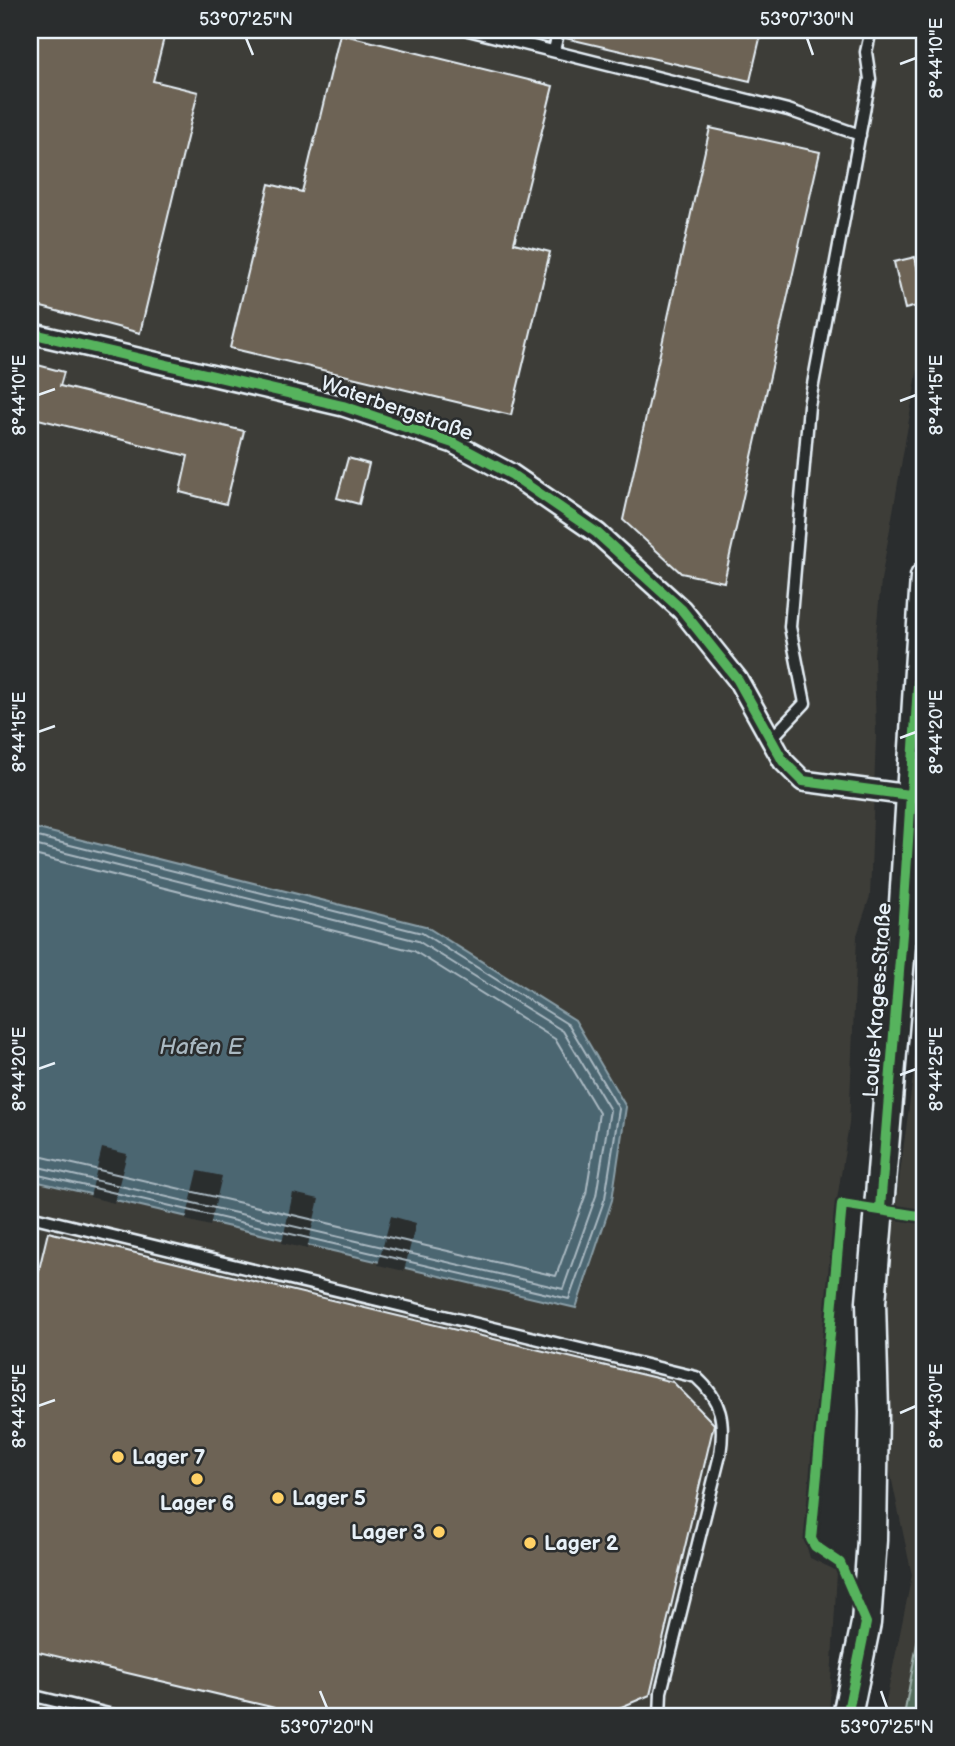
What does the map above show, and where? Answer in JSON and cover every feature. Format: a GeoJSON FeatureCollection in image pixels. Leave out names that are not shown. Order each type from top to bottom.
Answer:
{"type":"FeatureCollection","features":[{"type":"Feature","properties":{"kind":"street","name":"Waterbergstraße"},"geometry":{"type":"LineString","coordinates":[[30,333],[343,406],[453,443],[511,474],[597,533],[682,610],[738,680],[783,761],[803,781],[909,795]]}},
{"type":"Feature","properties":{"kind":"street","name":"Louis-Krages-Straße"},"geometry":{"type":"LineString","coordinates":[[847,1716],[866,1623],[872,1540],[874,1412],[871,1302],[911,852],[909,795],[925,577]]}},
{"type":"Feature","properties":{"kind":"lane"},"geometry":{"type":"LineString","coordinates":[[468,30],[788,110],[860,135]]}},
{"type":"Feature","properties":{"kind":"lane"},"geometry":{"type":"LineString","coordinates":[[554,50],[559,30]]}},
{"type":"Feature","properties":{"kind":"lane"},"geometry":{"type":"LineString","coordinates":[[771,739],[805,703],[790,627],[809,406],[870,79],[866,52],[871,30]]}},
{"type":"Feature","properties":{"kind":"lane"},"geometry":{"type":"LineString","coordinates":[[30,1216],[696,1377],[711,1390],[721,1410],[724,1429],[720,1455],[661,1692],[660,1716]]}},
{"type":"Feature","properties":{"kind":"lane"},"geometry":{"type":"LineString","coordinates":[[30,1695],[117,1716]]}},
{"type":"Feature","properties":{"kind":"shaded area"},"geometry":{"type":"Polygon","coordinates":[[[30,30],[925,30],[925,328],[881,580],[874,654],[876,736],[870,896],[857,935],[849,1124],[834,1218],[805,1541],[810,1558],[837,1571],[829,1716],[30,1716],[30,1180],[576,1308],[425,926],[30,827],[30,30]]]}},
{"type":"Feature","properties":{"kind":"shaded area"},"geometry":{"type":"Polygon","coordinates":[[[925,856],[925,1599],[904,1716],[883,1716],[912,1575],[887,1457],[883,1299],[914,1070],[925,856]]]}},
{"type":"Feature","properties":{"kind":"green space"},"geometry":{"type":"Polygon","coordinates":[[[925,1599],[925,1716],[904,1716],[925,1599]]]}},
{"type":"Feature","properties":{"kind":"water","name":"Hafen E"},"geometry":{"type":"Polygon","coordinates":[[[30,827],[425,926],[575,1020],[626,1107],[612,1200],[576,1308],[30,1180],[30,827]]]}},
{"type":"Feature","properties":{"kind":"pier"},"geometry":{"type":"Polygon","coordinates":[[[102,1148],[127,1154],[114,1203],[90,1197],[102,1148]]]}},
{"type":"Feature","properties":{"kind":"pier"},"geometry":{"type":"Polygon","coordinates":[[[198,1171],[222,1176],[210,1226],[186,1220],[198,1171]]]}},
{"type":"Feature","properties":{"kind":"pier"},"geometry":{"type":"Polygon","coordinates":[[[293,1193],[319,1199],[307,1249],[282,1243],[293,1193]]]}},
{"type":"Feature","properties":{"kind":"pier"},"geometry":{"type":"Polygon","coordinates":[[[391,1216],[416,1223],[404,1271],[378,1265],[391,1216]]]}},
{"type":"Feature","properties":{"kind":"building"},"geometry":{"type":"Polygon","coordinates":[[[30,30],[166,30],[153,81],[198,92],[140,333],[30,304],[30,30]]]}},
{"type":"Feature","properties":{"kind":"building"},"geometry":{"type":"Polygon","coordinates":[[[566,30],[762,30],[750,81],[565,38],[566,30]]]}},
{"type":"Feature","properties":{"kind":"building"},"geometry":{"type":"Polygon","coordinates":[[[340,34],[553,86],[514,243],[550,252],[511,415],[230,348],[269,184],[302,192],[340,34]]]}},
{"type":"Feature","properties":{"kind":"building"},"geometry":{"type":"Polygon","coordinates":[[[710,128],[820,152],[724,582],[681,573],[623,520],[710,128]]]}},
{"type":"Feature","properties":{"kind":"building"},"geometry":{"type":"Polygon","coordinates":[[[915,257],[925,304],[905,309],[894,262],[915,257]]]}},
{"type":"Feature","properties":{"kind":"building"},"geometry":{"type":"Polygon","coordinates":[[[30,363],[64,372],[60,386],[244,431],[226,504],[180,492],[188,456],[30,417],[30,363]]]}},
{"type":"Feature","properties":{"kind":"building"},"geometry":{"type":"Polygon","coordinates":[[[348,458],[369,464],[359,504],[337,498],[348,458]]]}},
{"type":"Feature","properties":{"kind":"building"},"geometry":{"type":"Polygon","coordinates":[[[48,1232],[673,1382],[714,1424],[650,1695],[600,1716],[309,1716],[30,1650],[30,1307],[48,1232]]]}},
{"type":"Feature","properties":{"kind":"cycle path"},"geometry":{"type":"LineString","coordinates":[[30,333],[343,406],[453,443],[511,474],[597,533],[682,610],[738,680],[783,761],[803,781],[909,795]]}},
{"type":"Feature","properties":{"kind":"cycle path"},"geometry":{"type":"LineString","coordinates":[[880,1208],[902,934],[925,577]]}},
{"type":"Feature","properties":{"kind":"cycle path"},"geometry":{"type":"LineString","coordinates":[[847,1716],[866,1623],[840,1563],[815,1546],[811,1539],[842,1204],[925,1217]]}},
{"type":"Feature","properties":{"kind":"place","name":"Lager 7"},"geometry":{"type":"Point","coordinates":[118,1457]}},
{"type":"Feature","properties":{"kind":"place","name":"Lager 6"},"geometry":{"type":"Point","coordinates":[197,1479]}},
{"type":"Feature","properties":{"kind":"place","name":"Lager 5"},"geometry":{"type":"Point","coordinates":[278,1498]}},
{"type":"Feature","properties":{"kind":"place","name":"Lager 3"},"geometry":{"type":"Point","coordinates":[439,1532]}},
{"type":"Feature","properties":{"kind":"place","name":"Lager 2"},"geometry":{"type":"Point","coordinates":[530,1543]}}]}
